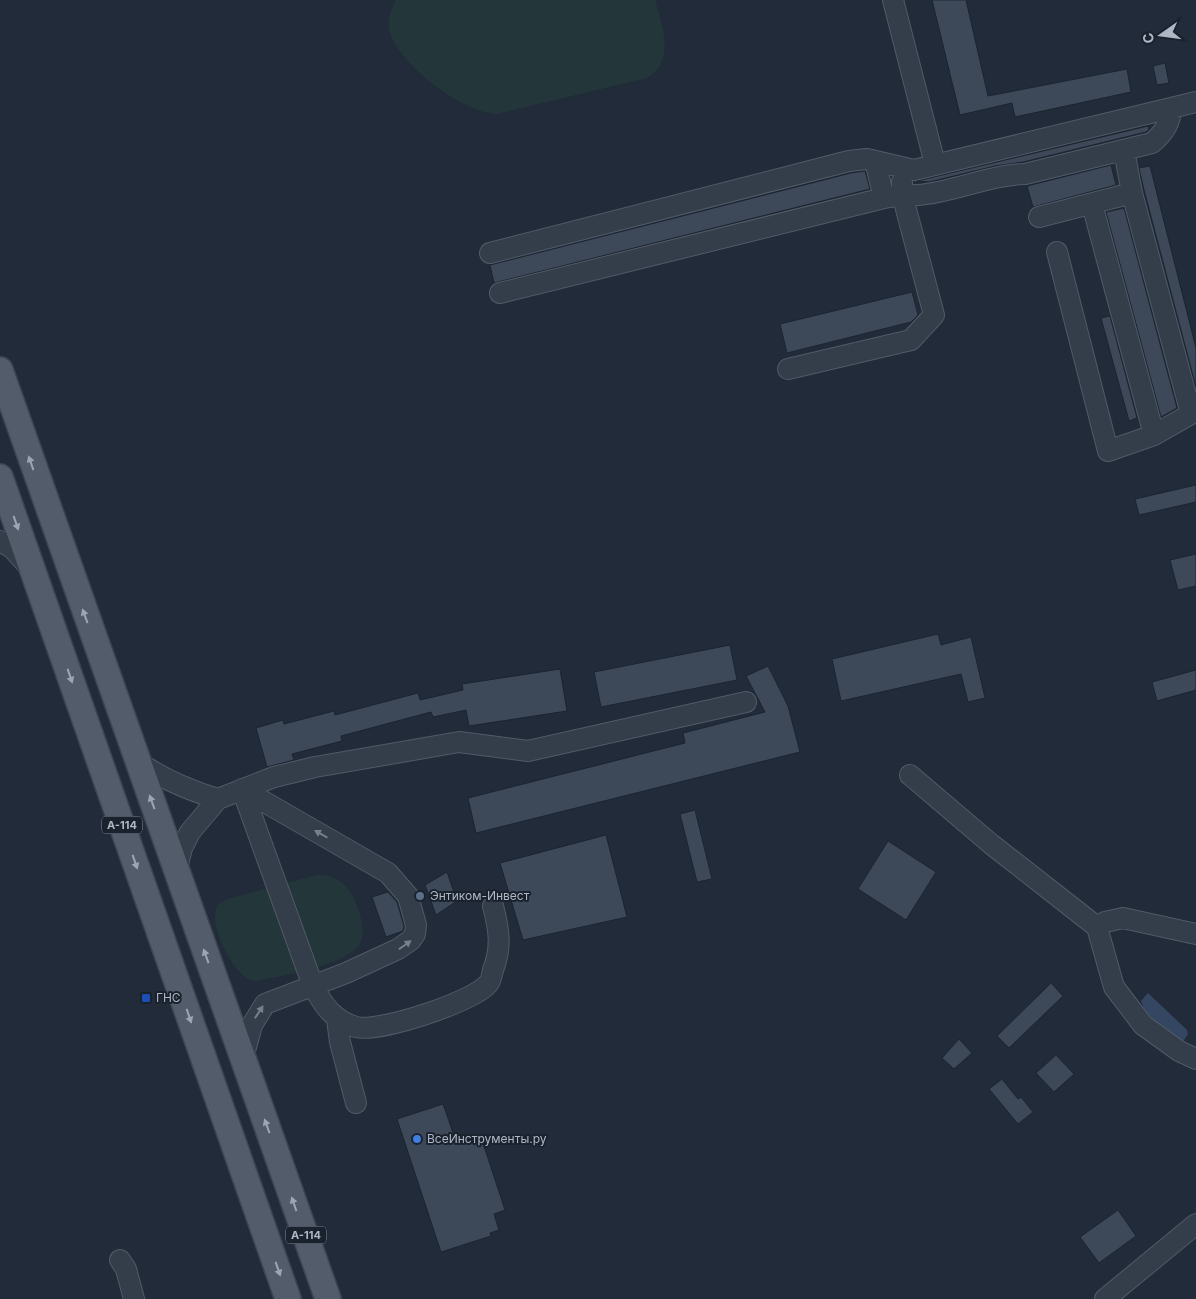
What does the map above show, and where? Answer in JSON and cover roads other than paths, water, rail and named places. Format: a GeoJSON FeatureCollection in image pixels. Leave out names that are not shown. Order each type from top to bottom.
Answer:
{"type":"FeatureCollection","features":[{"type":"Feature","properties":{"kind":"main road","name":"А-114"},"geometry":{"type":"LineString","coordinates":[[0,370],[328,1299]]}},
{"type":"Feature","properties":{"kind":"main road","name":"А-114"},"geometry":{"type":"LineString","coordinates":[[0,477],[288,1299]]}},
{"type":"Feature","properties":{"kind":"street"},"geometry":{"type":"LineString","coordinates":[[893,0],[935,164]]}},
{"type":"Feature","properties":{"kind":"street"},"geometry":{"type":"LineString","coordinates":[[490,252],[849,161],[875,161],[914,170],[1196,102]]}},
{"type":"Feature","properties":{"kind":"street"},"geometry":{"type":"LineString","coordinates":[[500,294],[893,196],[918,195],[1007,174],[1025,174],[1152,143],[1160,137],[1169,123],[1171,108]]}},
{"type":"Feature","properties":{"kind":"street"},"geometry":{"type":"LineString","coordinates":[[1057,252],[1108,451],[1154,435],[1194,413],[1132,193],[1124,150]]}},
{"type":"Feature","properties":{"kind":"street"},"geometry":{"type":"LineString","coordinates":[[788,369],[911,340],[934,315],[893,196],[875,161]]}},
{"type":"Feature","properties":{"kind":"street"},"geometry":{"type":"LineString","coordinates":[[893,196],[903,167]]}},
{"type":"Feature","properties":{"kind":"street"},"geometry":{"type":"LineString","coordinates":[[1039,217],[1132,193]]}},
{"type":"Feature","properties":{"kind":"street"},"geometry":{"type":"LineString","coordinates":[[1092,204],[1154,435]]}},
{"type":"Feature","properties":{"kind":"street"},"geometry":{"type":"LineString","coordinates":[[0,541],[12,548],[34,572]]}},
{"type":"Feature","properties":{"kind":"street"},"geometry":{"type":"LineString","coordinates":[[176,872],[182,848],[190,832],[218,799],[274,777],[315,766],[459,742],[528,751],[746,702]]}},
{"type":"Feature","properties":{"kind":"street"},"geometry":{"type":"LineString","coordinates":[[137,761],[167,781],[190,791],[218,799]]}},
{"type":"Feature","properties":{"kind":"street"},"geometry":{"type":"LineString","coordinates":[[910,776],[991,844],[1097,927],[1114,986],[1143,1025],[1179,1051],[1196,1059]]}},
{"type":"Feature","properties":{"kind":"street"},"geometry":{"type":"LineString","coordinates":[[242,789],[388,873],[408,896],[416,925],[415,934],[411,940],[374,961],[313,986],[280,996],[265,1004],[252,1025],[243,1058]]}},
{"type":"Feature","properties":{"kind":"street"},"geometry":{"type":"LineString","coordinates":[[242,789],[313,986],[323,1005],[337,1019],[357,1028],[383,1026],[463,1002],[488,984],[498,958],[500,934],[494,906]]}},
{"type":"Feature","properties":{"kind":"street"},"geometry":{"type":"LineString","coordinates":[[1097,927],[1104,922],[1123,918],[1196,934]]}},
{"type":"Feature","properties":{"kind":"street"},"geometry":{"type":"LineString","coordinates":[[337,1019],[340,1042],[356,1103]]}},
{"type":"Feature","properties":{"kind":"street"},"geometry":{"type":"LineString","coordinates":[[1105,1299],[1196,1224]]}},
{"type":"Feature","properties":{"kind":"street"},"geometry":{"type":"LineString","coordinates":[[120,1260],[126,1269],[134,1299]]}},
{"type":"Feature","properties":{"kind":"water"},"geometry":{"type":"Polygon","coordinates":[[[1148,993],[1187,1030],[1188,1034],[1184,1040],[1176,1042],[1145,1011],[1141,1001],[1148,993]]]}},
{"type":"Feature","properties":{"kind":"place","name":"Энтиком-Инвест"},"geometry":{"type":"Point","coordinates":[420,896]}},
{"type":"Feature","properties":{"kind":"place","name":"ГНС"},"geometry":{"type":"Point","coordinates":[146,998]}},
{"type":"Feature","properties":{"kind":"place","name":"ВсеИнструменты.ру"},"geometry":{"type":"Point","coordinates":[417,1139]}}]}
